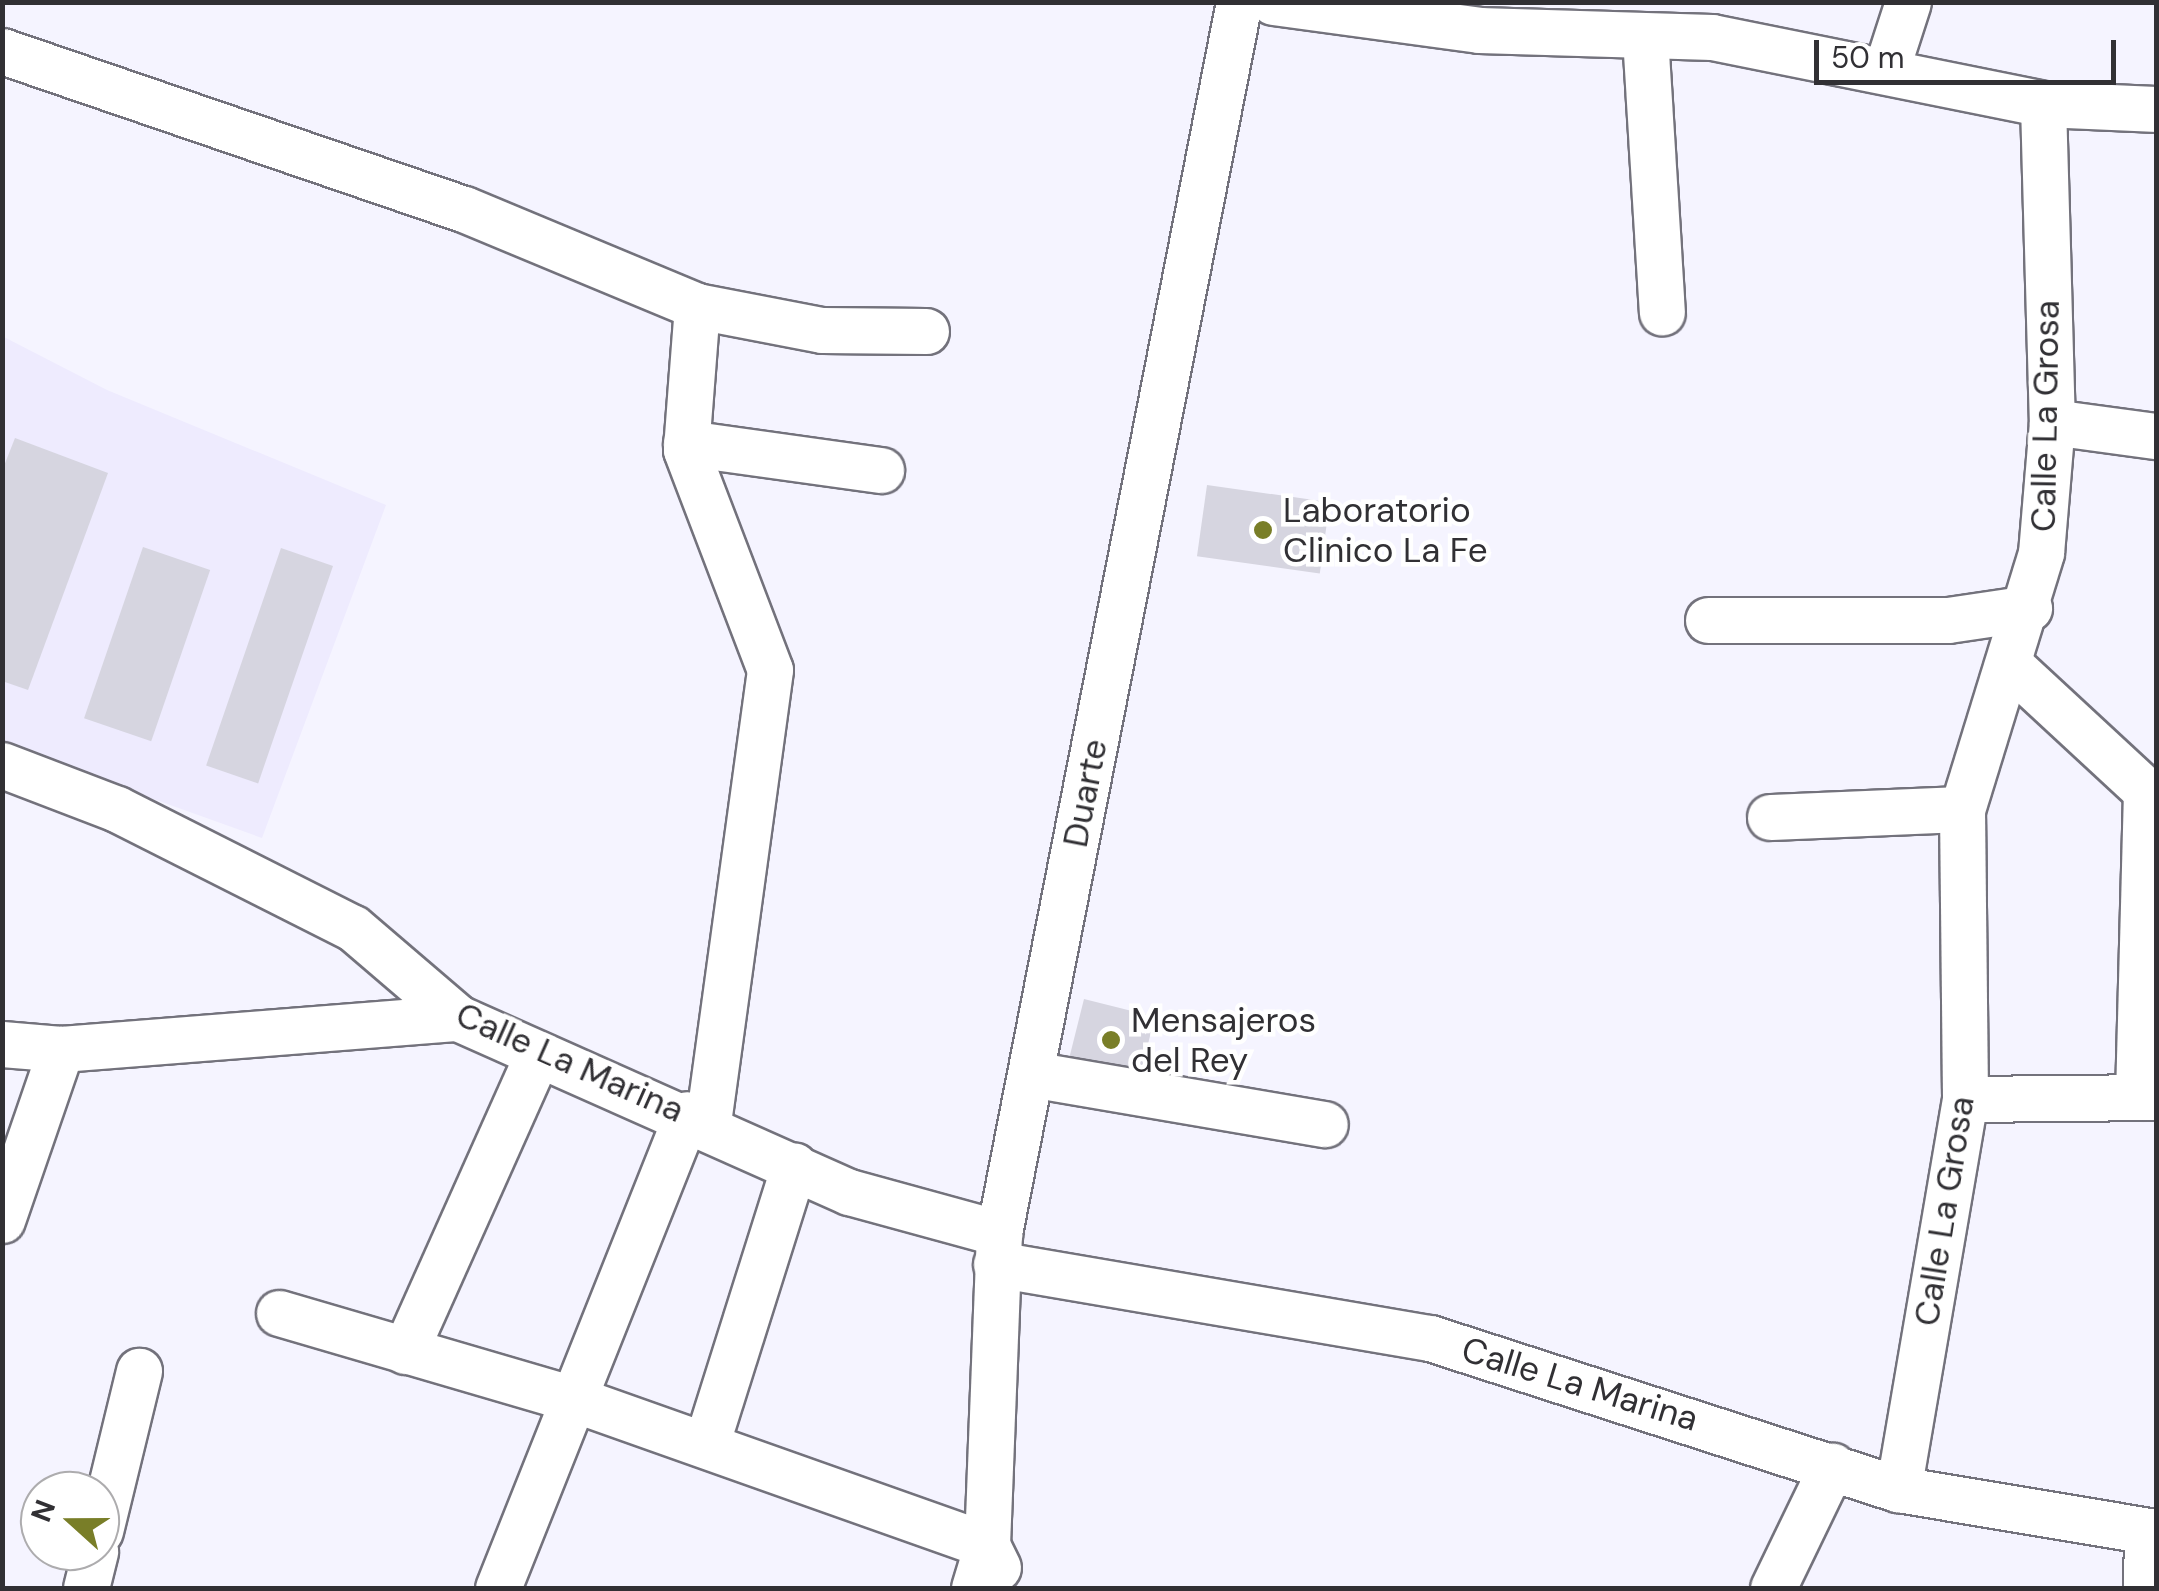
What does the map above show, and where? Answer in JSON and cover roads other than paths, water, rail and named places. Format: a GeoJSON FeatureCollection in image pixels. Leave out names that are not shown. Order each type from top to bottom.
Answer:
{"type":"FeatureCollection","features":[{"type":"Feature","properties":{"kind":"street","name":"Duarte"},"geometry":{"type":"LineString","coordinates":[[974,1588],[987,1545],[998,1248],[1239,2]]}},
{"type":"Feature","properties":{"kind":"street"},"geometry":{"type":"LineString","coordinates":[[1273,2],[1411,25],[1635,24],[1887,67],[2043,104],[2156,110]]}},
{"type":"Feature","properties":{"kind":"street"},"geometry":{"type":"LineString","coordinates":[[1887,67],[1908,2]]}},
{"type":"Feature","properties":{"kind":"street"},"geometry":{"type":"LineString","coordinates":[[1635,24],[1662,312]]}},
{"type":"Feature","properties":{"kind":"street"},"geometry":{"type":"LineString","coordinates":[[2,51],[464,209],[697,306],[822,330],[926,331]]}},
{"type":"Feature","properties":{"kind":"street","name":"Calle La Grosa"},"geometry":{"type":"LineString","coordinates":[[1898,1489],[1966,1099],[1962,809],[2029,608],[2052,422],[2043,104]]}},
{"type":"Feature","properties":{"kind":"street"},"geometry":{"type":"LineString","coordinates":[[498,1588],[698,1119],[770,670],[686,443],[697,306]]}},
{"type":"Feature","properties":{"kind":"street"},"geometry":{"type":"LineString","coordinates":[[2052,422],[2156,436]]}},
{"type":"Feature","properties":{"kind":"street"},"geometry":{"type":"LineString","coordinates":[[686,443],[882,470]]}},
{"type":"Feature","properties":{"kind":"street"},"geometry":{"type":"LineString","coordinates":[[1708,620],[1948,620],[2029,608]]}},
{"type":"Feature","properties":{"kind":"street"},"geometry":{"type":"LineString","coordinates":[[1966,1099],[2147,1097],[2153,805],[2138,778],[2010,666]]}},
{"type":"Feature","properties":{"kind":"street","name":"Calle La Marina"},"geometry":{"type":"LineString","coordinates":[[2,765],[117,809],[353,928],[458,1018],[698,1119],[849,1192],[998,1248],[1430,1338],[1898,1489],[2152,1532]]}},
{"type":"Feature","properties":{"kind":"street"},"geometry":{"type":"LineString","coordinates":[[1770,817],[1962,809]]}},
{"type":"Feature","properties":{"kind":"street"},"geometry":{"type":"LineString","coordinates":[[2,1044],[61,1049],[458,1018]]}},
{"type":"Feature","properties":{"kind":"street"},"geometry":{"type":"LineString","coordinates":[[2,1220],[61,1049]]}},
{"type":"Feature","properties":{"kind":"street"},"geometry":{"type":"LineString","coordinates":[[405,1352],[538,1054]]}},
{"type":"Feature","properties":{"kind":"street"},"geometry":{"type":"LineString","coordinates":[[1031,1074],[1325,1124]]}},
{"type":"Feature","properties":{"kind":"street"},"geometry":{"type":"LineString","coordinates":[[706,1445],[794,1166]]}},
{"type":"Feature","properties":{"kind":"street"},"geometry":{"type":"LineString","coordinates":[[279,1313],[577,1400],[987,1545],[1007,1588]]}},
{"type":"Feature","properties":{"kind":"street"},"geometry":{"type":"LineString","coordinates":[[115,1471],[140,1371]]}},
{"type":"Feature","properties":{"kind":"street"},"geometry":{"type":"LineString","coordinates":[[1772,1588],[1832,1466]]}},
{"type":"Feature","properties":{"kind":"street"},"geometry":{"type":"LineString","coordinates":[[2146,1588],[2152,1532]]}},
{"type":"Feature","properties":{"kind":"place","name":"Laboratorio Clinico La Fe"},"geometry":{"type":"Point","coordinates":[1263,530]}},
{"type":"Feature","properties":{"kind":"place","name":"Mensajeros del Rey"},"geometry":{"type":"Point","coordinates":[1111,1040]}}]}
